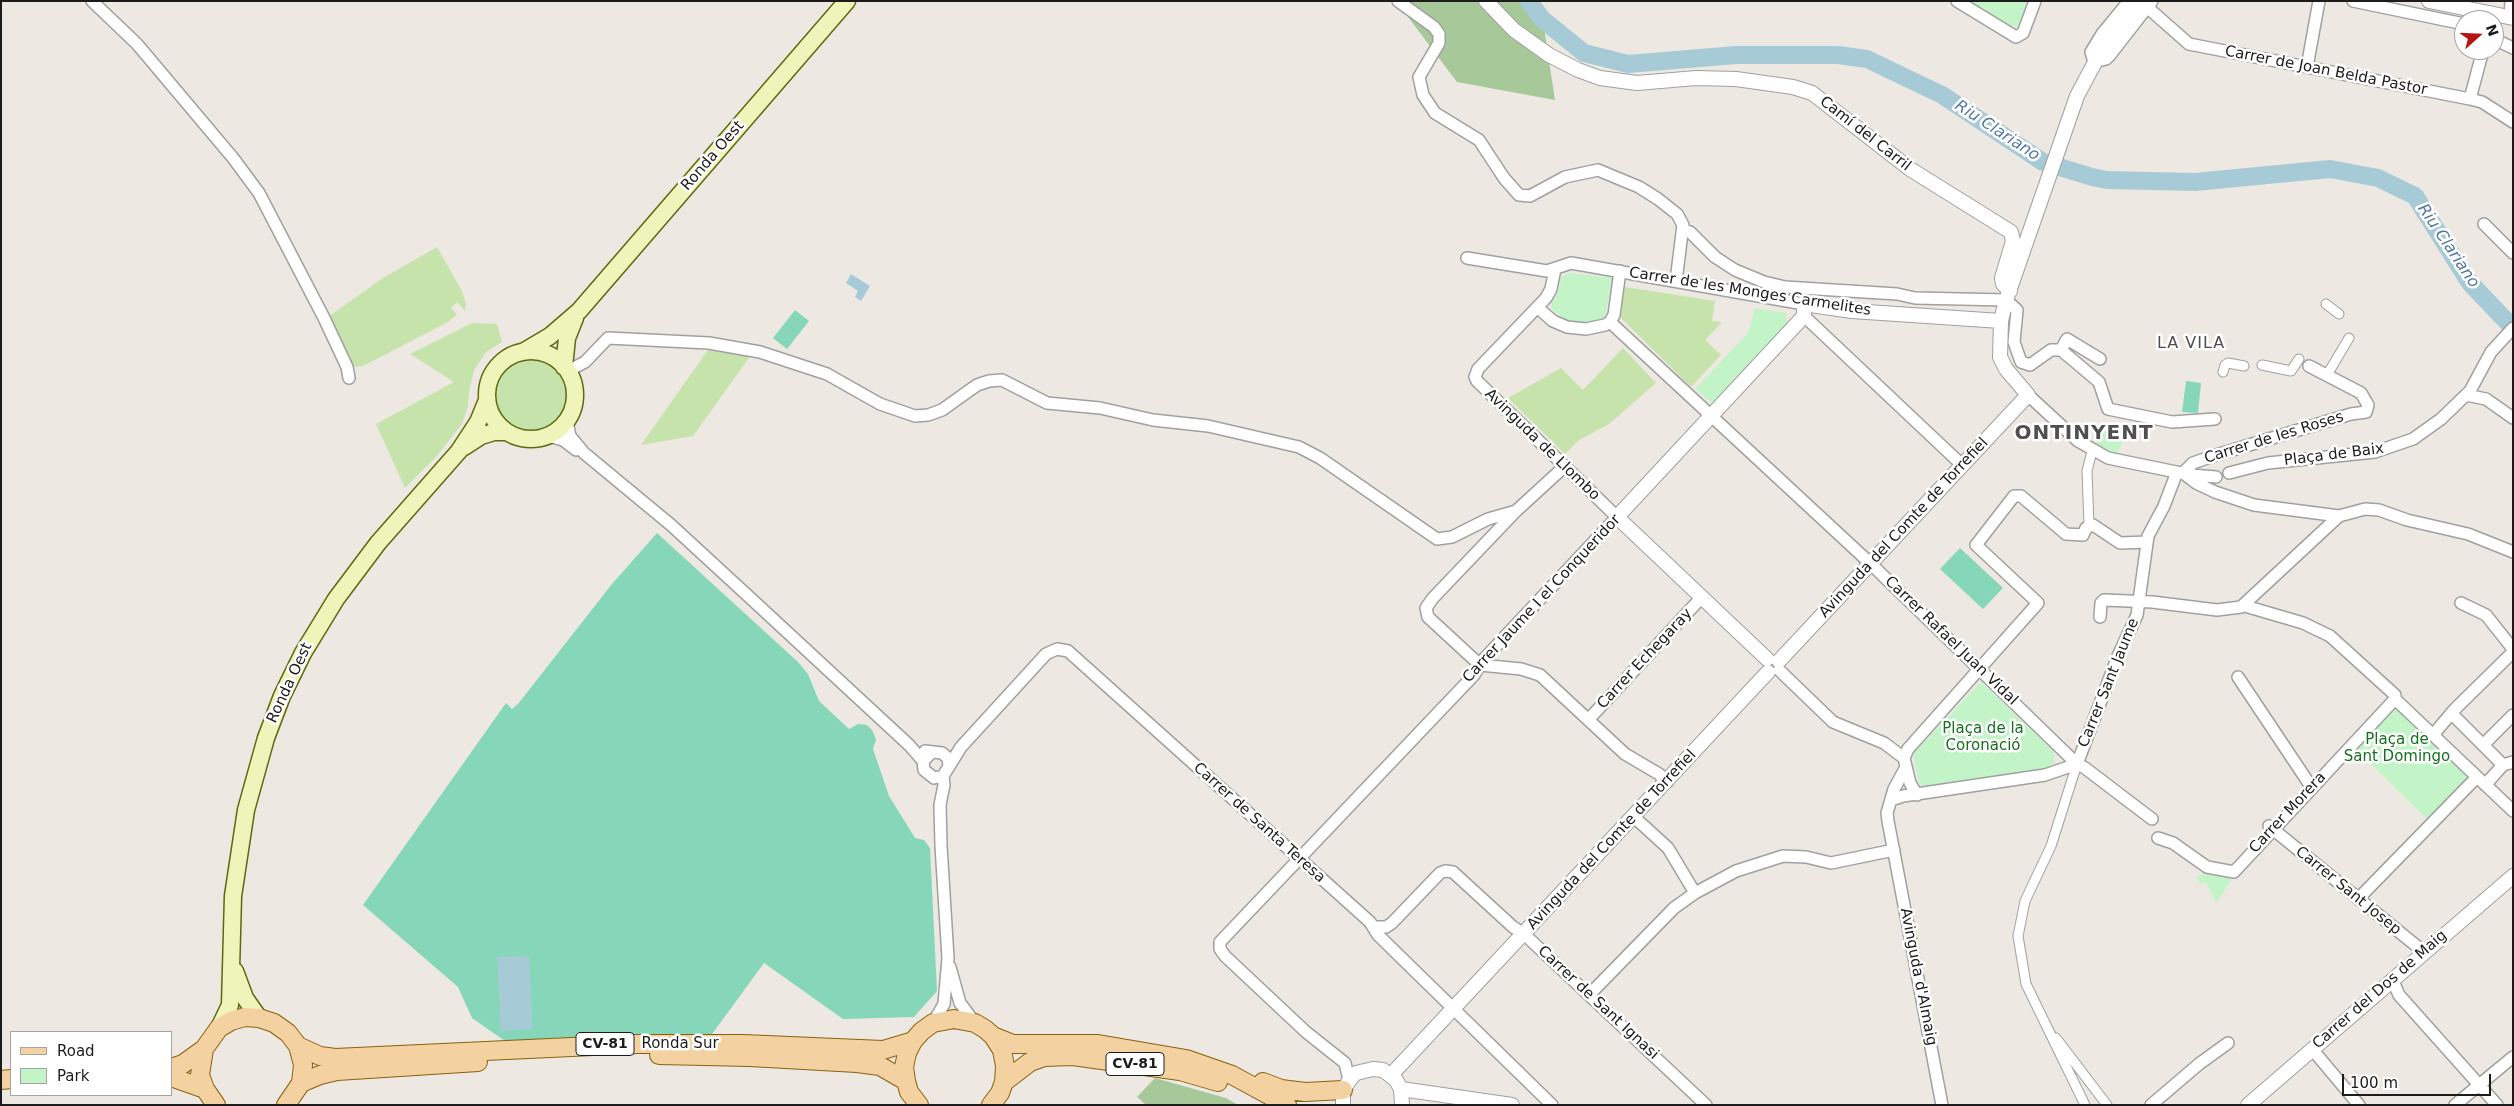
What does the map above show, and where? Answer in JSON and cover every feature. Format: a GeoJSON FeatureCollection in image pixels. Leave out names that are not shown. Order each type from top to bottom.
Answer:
{"type":"FeatureCollection","features":[{"type":"Feature","properties":{"kind":"main road","name":"Ronda Oest"},"geometry":{"type":"LineString","coordinates":[[523,352],[550,336],[579,311],[847,1]]}},
{"type":"Feature","properties":{"kind":"main road","name":"Ronda Oest"},"geometry":{"type":"LineString","coordinates":[[566,369],[568,329],[579,311]]}},
{"type":"Feature","properties":{"kind":"main road"},"geometry":{"type":"LineString","coordinates":[[523,352],[546,354],[566,369],[572,381],[575,401],[567,421],[548,436],[527,439],[507,432],[494,418],[487,400],[488,388],[497,367],[505,359],[523,352]]}},
{"type":"Feature","properties":{"kind":"main road","name":"Ronda Oest"},"geometry":{"type":"LineString","coordinates":[[219,1028],[230,1005],[233,896],[246,810],[266,738],[285,689],[316,629],[353,574],[458,451],[478,422],[487,400]]}},
{"type":"Feature","properties":{"kind":"main road","name":"Ronda Oest"},"geometry":{"type":"LineString","coordinates":[[458,451],[482,436],[494,432],[507,432]]}},
{"type":"Feature","properties":{"kind":"main road","name":"Ronda Oest"},"geometry":{"type":"LineString","coordinates":[[232,962],[245,998],[259,1018]]}},
{"type":"Feature","properties":{"kind":"main road","name":"CV-81"},"geometry":{"type":"LineString","coordinates":[[219,1028],[231,1021],[245,1017],[259,1018],[274,1023],[288,1033],[298,1046]]}},
{"type":"Feature","properties":{"kind":"main road","name":"CV-81"},"geometry":{"type":"LineString","coordinates":[[919,1105],[909,1092],[906,1081],[904,1067],[907,1054],[913,1041],[922,1031],[933,1023],[954,1019],[975,1023],[993,1036],[1014,1044],[1098,1044],[1186,1059],[1232,1075],[1287,1105]]}},
{"type":"Feature","properties":{"kind":"main road"},"geometry":{"type":"LineString","coordinates":[[172,1068],[183,1064],[204,1049],[219,1028]]}},
{"type":"Feature","properties":{"kind":"main road","name":"CV-81"},"geometry":{"type":"LineString","coordinates":[[991,1105],[1004,1082],[1006,1066],[1002,1050],[993,1036]]}},
{"type":"Feature","properties":{"kind":"main road","name":"Ronda Sur"},"geometry":{"type":"LineString","coordinates":[[298,1046],[320,1056],[335,1058],[636,1044],[761,1044],[883,1050],[900,1047],[913,1041]]}},
{"type":"Feature","properties":{"kind":"main road"},"geometry":{"type":"LineString","coordinates":[[286,1105],[301,1083],[303,1066],[298,1046]]}},
{"type":"Feature","properties":{"kind":"main road"},"geometry":{"type":"LineString","coordinates":[[204,1049],[200,1075],[205,1089],[216,1105]]}},
{"type":"Feature","properties":{"kind":"main road","name":"Ronda Sur"},"geometry":{"type":"LineString","coordinates":[[301,1083],[320,1075],[337,1071],[640,1055],[750,1057],[856,1063],[880,1066],[906,1081]]}},
{"type":"Feature","properties":{"kind":"main road","name":"CV-81"},"geometry":{"type":"LineString","coordinates":[[1004,1082],[1030,1062],[1044,1058],[1073,1056],[1180,1071],[1215,1081],[1268,1105]]}},
{"type":"Feature","properties":{"kind":"main road"},"geometry":{"type":"LineString","coordinates":[[1186,1059],[1236,1072],[1281,1089],[1305,1092],[1345,1092]]}},
{"type":"Feature","properties":{"kind":"main road"},"geometry":{"type":"LineString","coordinates":[[172,1077],[205,1089]]}},
{"type":"Feature","properties":{"kind":"street"},"geometry":{"type":"LineString","coordinates":[[92,1],[137,44],[233,158],[259,193],[324,318],[347,367],[349,378]]}},
{"type":"Feature","properties":{"kind":"street"},"geometry":{"type":"LineString","coordinates":[[1398,1],[1434,27],[1439,34],[1439,43],[1419,77],[1421,88],[1435,113],[1479,140],[1504,178],[1515,192],[1523,196],[1530,196],[1565,177],[1602,171],[1639,187],[1658,199],[1677,214],[1683,225],[1676,281]]}},
{"type":"Feature","properties":{"kind":"street","name":"Camí del Carril"},"geometry":{"type":"LineString","coordinates":[[1486,1],[1514,30],[1549,55],[1578,70],[1600,78],[1637,83],[1688,79],[1736,79],[1793,86],[1812,93],[1904,165],[2010,232],[2012,241],[2002,278],[2008,296]]}},
{"type":"Feature","properties":{"kind":"street"},"geometry":{"type":"LineString","coordinates":[[1960,2],[2016,37],[2023,33],[2036,1]]}},
{"type":"Feature","properties":{"kind":"street"},"geometry":{"type":"LineString","coordinates":[[2092,66],[2091,52],[2102,34],[2129,1]]}},
{"type":"Feature","properties":{"kind":"street"},"geometry":{"type":"LineString","coordinates":[[2307,67],[2319,1]]}},
{"type":"Feature","properties":{"kind":"street"},"geometry":{"type":"LineString","coordinates":[[2353,1],[2454,22]]}},
{"type":"Feature","properties":{"kind":"street"},"geometry":{"type":"LineString","coordinates":[[2429,1],[2511,18],[2511,1]]}},
{"type":"Feature","properties":{"kind":"street"},"geometry":{"type":"LineString","coordinates":[[2147,3],[2103,47],[2077,96],[2008,296],[2001,321],[1998,348],[2000,360],[2028,395],[2092,451],[2116,461],[2216,477]]}},
{"type":"Feature","properties":{"kind":"street","name":"Carrer de Joan Belda Pastor"},"geometry":{"type":"LineString","coordinates":[[2147,3],[2189,44],[2470,99],[2482,102],[2513,122]]}},
{"type":"Feature","properties":{"kind":"street"},"geometry":{"type":"LineString","coordinates":[[2470,99],[2480,60]]}},
{"type":"Feature","properties":{"kind":"street"},"geometry":{"type":"LineString","coordinates":[[2484,224],[2513,253]]}},
{"type":"Feature","properties":{"kind":"street","name":"Carrer de les Monges Carmelites"},"geometry":{"type":"LineString","coordinates":[[1683,230],[1690,232],[1715,257],[1734,270],[1764,282],[1790,288],[1897,294],[1915,298],[2008,296]]}},
{"type":"Feature","properties":{"kind":"street","name":"Carrer de les Monges Carmelites"},"geometry":{"type":"LineString","coordinates":[[1467,258],[1547,271],[1571,263],[1676,281],[1804,310],[1852,311],[2001,321]]}},
{"type":"Feature","properties":{"kind":"street","name":"Avinguda de Llombo"},"geometry":{"type":"LineString","coordinates":[[1555,269],[1551,289],[1538,308],[1478,368],[1474,377],[1564,467],[1773,665]]}},
{"type":"Feature","properties":{"kind":"street"},"geometry":{"type":"LineString","coordinates":[[1538,308],[1559,324],[1574,329],[1592,328],[1610,322],[1614,315],[1620,271]]}},
{"type":"Feature","properties":{"kind":"street"},"geometry":{"type":"LineString","coordinates":[[2008,296],[2017,310],[2014,342],[2020,362],[2030,365],[2051,350],[2061,350],[2101,385],[2108,409],[2172,422],[2216,419]]}},
{"type":"Feature","properties":{"kind":"street"},"geometry":{"type":"LineString","coordinates":[[2326,304],[2340,314]]}},
{"type":"Feature","properties":{"kind":"street"},"geometry":{"type":"LineString","coordinates":[[1804,310],[1962,465]]}},
{"type":"Feature","properties":{"kind":"street","name":"Carrer Jaume I el Conqueridor"},"geometry":{"type":"LineString","coordinates":[[1345,1063],[1306,1032],[1220,949],[1220,942],[1225,934],[1474,675],[1480,665],[1712,416],[1804,310]]}},
{"type":"Feature","properties":{"kind":"street","name":"Carrer Rafael Juan Vidal"},"geometry":{"type":"LineString","coordinates":[[1610,322],[1871,564],[2076,764],[2085,768],[2152,819]]}},
{"type":"Feature","properties":{"kind":"street","name":"Plaça de Baix"},"geometry":{"type":"LineString","coordinates":[[2229,473],[2268,463],[2369,452],[2396,446],[2413,439],[2436,423],[2466,395],[2489,355],[2513,328]]}},
{"type":"Feature","properties":{"kind":"street"},"geometry":{"type":"LineString","coordinates":[[566,369],[585,362],[608,338],[709,343],[760,352],[827,374],[880,404],[915,416],[928,415],[942,410],[977,385],[989,380],[1002,380],[1047,403],[1100,408],[1153,420],[1208,426],[1299,447],[1320,458],[1437,539],[1452,537],[1488,519],[1516,511]]}},
{"type":"Feature","properties":{"kind":"street"},"geometry":{"type":"LineString","coordinates":[[2309,366],[2327,375],[2349,338]]}},
{"type":"Feature","properties":{"kind":"street"},"geometry":{"type":"LineString","coordinates":[[2061,350],[2067,339],[2102,357],[2091,375]]}},
{"type":"Feature","properties":{"kind":"street"},"geometry":{"type":"LineString","coordinates":[[2262,365],[2291,371],[2299,359]]}},
{"type":"Feature","properties":{"kind":"street"},"geometry":{"type":"LineString","coordinates":[[2222,372],[2228,363],[2244,366]]}},
{"type":"Feature","properties":{"kind":"street","name":"Carrer de les Roses"},"geometry":{"type":"LineString","coordinates":[[2180,472],[2193,463],[2213,456],[2351,414],[2363,414],[2367,410],[2368,405],[2361,393],[2327,375]]}},
{"type":"Feature","properties":{"kind":"street","name":"Avinguda del Comte de Torrefiel"},"geometry":{"type":"LineString","coordinates":[[1392,1070],[1524,934],[1667,782],[1773,665],[1871,564],[2028,395]]}},
{"type":"Feature","properties":{"kind":"street"},"geometry":{"type":"LineString","coordinates":[[2466,395],[2486,399],[2513,418]]}},
{"type":"Feature","properties":{"kind":"street"},"geometry":{"type":"LineString","coordinates":[[567,421],[570,436],[584,453]]}},
{"type":"Feature","properties":{"kind":"street"},"geometry":{"type":"LineString","coordinates":[[548,436],[563,440],[584,453],[671,525],[909,745],[932,756],[948,758],[949,766]]}},
{"type":"Feature","properties":{"kind":"street"},"geometry":{"type":"LineString","coordinates":[[2086,530],[2087,471],[2092,451]]}},
{"type":"Feature","properties":{"kind":"street"},"geometry":{"type":"LineString","coordinates":[[1564,467],[1516,511],[1427,605],[1426,613],[1433,624],[1480,665],[1536,673],[1589,719],[1625,754],[1659,774],[1667,782]]}},
{"type":"Feature","properties":{"kind":"street"},"geometry":{"type":"LineString","coordinates":[[2180,472],[2196,484],[2254,505],[2339,516],[2365,509],[2387,512],[2407,520],[2468,534],[2513,552]]}},
{"type":"Feature","properties":{"kind":"street","name":"Carrer Sant Jaume"},"geometry":{"type":"LineString","coordinates":[[2076,764],[2118,656],[2137,615],[2147,542],[2180,472]]}},
{"type":"Feature","properties":{"kind":"street"},"geometry":{"type":"LineString","coordinates":[[2076,764],[2045,775],[1891,800],[1910,746],[1973,677],[1978,667],[2038,603],[1977,548],[1976,542],[2017,494],[2066,534],[2097,526],[2120,543],[2147,542]]}},
{"type":"Feature","properties":{"kind":"street"},"geometry":{"type":"LineString","coordinates":[[2245,606],[2339,516]]}},
{"type":"Feature","properties":{"kind":"street","name":"Carrer Echegaray"},"geometry":{"type":"LineString","coordinates":[[1589,719],[1702,598]]}},
{"type":"Feature","properties":{"kind":"street"},"geometry":{"type":"LineString","coordinates":[[2100,617],[2101,603],[2104,600],[2139,601],[2217,610],[2245,606],[2302,623],[2330,636],[2395,695],[2396,699],[2513,811]]}},
{"type":"Feature","properties":{"kind":"street"},"geometry":{"type":"LineString","coordinates":[[2433,735],[2513,651],[2482,612],[2461,603]]}},
{"type":"Feature","properties":{"kind":"street","name":"Carrer de Santa Teresa"},"geometry":{"type":"LineString","coordinates":[[938,777],[949,766],[961,747],[1046,654],[1052,650],[1063,649],[1073,653],[1373,927],[1378,935],[1552,1105]]}},
{"type":"Feature","properties":{"kind":"street"},"geometry":{"type":"LineString","coordinates":[[1773,665],[1833,722],[1884,743],[1905,763],[1910,783],[1917,795]]}},
{"type":"Feature","properties":{"kind":"street"},"geometry":{"type":"LineString","coordinates":[[2238,677],[2312,788]]}},
{"type":"Feature","properties":{"kind":"street","name":"Carrer Morera"},"geometry":{"type":"LineString","coordinates":[[2158,838],[2173,843],[2207,867],[2234,872],[2271,828],[2312,788],[2396,699]]}},
{"type":"Feature","properties":{"kind":"street"},"geometry":{"type":"LineString","coordinates":[[2358,899],[2422,834],[2481,781],[2508,763],[2482,745],[2452,714]]}},
{"type":"Feature","properties":{"kind":"street"},"geometry":{"type":"LineString","coordinates":[[2482,745],[2513,715]]}},
{"type":"Feature","properties":{"kind":"street"},"geometry":{"type":"LineString","coordinates":[[2057,744],[2063,757],[2060,771]]}},
{"type":"Feature","properties":{"kind":"street"},"geometry":{"type":"LineString","coordinates":[[932,756],[961,747]]}},
{"type":"Feature","properties":{"kind":"street"},"geometry":{"type":"LineString","coordinates":[[932,756],[926,774],[938,777],[944,785],[940,805],[948,958],[944,1004],[933,1023]]}},
{"type":"Feature","properties":{"kind":"street"},"geometry":{"type":"LineString","coordinates":[[2076,764],[2059,824],[2025,901],[2018,926],[2018,936],[2025,981],[2085,1105]]}},
{"type":"Feature","properties":{"kind":"street","name":"Avinguda d'Almaig"},"geometry":{"type":"LineString","coordinates":[[1891,800],[1887,812],[1942,1105]]}},
{"type":"Feature","properties":{"kind":"street"},"geometry":{"type":"LineString","coordinates":[[1634,817],[1668,848],[1695,893]]}},
{"type":"Feature","properties":{"kind":"street","name":"Carrer Sant Josep"},"geometry":{"type":"LineString","coordinates":[[2271,828],[2424,952]]}},
{"type":"Feature","properties":{"kind":"street"},"geometry":{"type":"LineString","coordinates":[[1589,996],[1674,908],[1695,893],[1736,871],[1776,857],[1806,857],[1831,863],[1894,850]]}},
{"type":"Feature","properties":{"kind":"street","name":"Carrer de Sant Ignasi"},"geometry":{"type":"LineString","coordinates":[[1373,927],[1386,927],[1392,924],[1440,873],[1445,870],[1453,872],[1513,927],[1524,934],[1706,1105]]}},
{"type":"Feature","properties":{"kind":"street","name":"Carrer del Dos de Maig"},"geometry":{"type":"LineString","coordinates":[[2256,1102],[2312,1049],[2513,876]]}},
{"type":"Feature","properties":{"kind":"street"},"geometry":{"type":"LineString","coordinates":[[948,958],[960,1003],[975,1023]]}},
{"type":"Feature","properties":{"kind":"street"},"geometry":{"type":"LineString","coordinates":[[2392,979],[2399,995],[2497,1105]]}},
{"type":"Feature","properties":{"kind":"street"},"geometry":{"type":"LineString","coordinates":[[2043,1020],[2107,1105]]}},
{"type":"Feature","properties":{"kind":"street"},"geometry":{"type":"LineString","coordinates":[[2151,1105],[2199,1064],[2228,1043]]}},
{"type":"Feature","properties":{"kind":"street"},"geometry":{"type":"LineString","coordinates":[[2312,1049],[2359,1105]]}},
{"type":"Feature","properties":{"kind":"street"},"geometry":{"type":"LineString","coordinates":[[2455,1105],[2513,1057]]}},
{"type":"Feature","properties":{"kind":"street"},"geometry":{"type":"LineString","coordinates":[[1345,1092],[1345,1063],[1364,1070],[1392,1070],[1405,1095],[1512,1105]]}},
{"type":"Feature","properties":{"kind":"street"},"geometry":{"type":"LineString","coordinates":[[1345,1092],[1356,1073],[1364,1070]]}},
{"type":"Feature","properties":{"kind":"green space"},"geometry":{"type":"Polygon","coordinates":[[[1396,1],[1540,1],[1555,100],[1457,82],[1396,1]]]}},
{"type":"Feature","properties":{"kind":"green space"},"geometry":{"type":"Polygon","coordinates":[[[1970,1],[2030,1],[2023,21],[2019,26],[2014,26],[2006,25],[1970,1]]]}},
{"type":"Feature","properties":{"kind":"green space"},"geometry":{"type":"Polygon","coordinates":[[[437,247],[462,291],[466,304],[465,311],[457,302],[451,308],[457,315],[448,322],[363,366],[353,367],[328,317],[383,278],[437,247]]]}},
{"type":"Feature","properties":{"kind":"green space"},"geometry":{"type":"Polygon","coordinates":[[[1570,273],[1612,278],[1605,317],[1590,322],[1577,322],[1564,319],[1552,310],[1551,304],[1557,294],[1562,276],[1570,273]]]}},
{"type":"Feature","properties":{"kind":"green space"},"geometry":{"type":"Polygon","coordinates":[[[1625,287],[1715,301],[1712,321],[1722,322],[1705,340],[1721,355],[1691,387],[1620,317],[1625,287]]]}},
{"type":"Feature","properties":{"kind":"green space"},"geometry":{"type":"Polygon","coordinates":[[[1755,308],[1786,313],[1788,325],[1712,403],[1695,389],[1748,333],[1755,308]]]}},
{"type":"Feature","properties":{"kind":"green space"},"geometry":{"type":"Polygon","coordinates":[[[795,310],[809,321],[787,349],[773,338],[795,310]]]}},
{"type":"Feature","properties":{"kind":"green space"},"geometry":{"type":"Polygon","coordinates":[[[472,323],[497,324],[502,342],[486,352],[474,370],[468,406],[462,424],[436,457],[405,488],[376,424],[454,382],[410,354],[472,323]]]}},
{"type":"Feature","properties":{"kind":"green space"},"geometry":{"type":"Polygon","coordinates":[[[710,347],[751,355],[693,436],[641,445],[710,347]]]}},
{"type":"Feature","properties":{"kind":"green space"},"geometry":{"type":"Polygon","coordinates":[[[1623,348],[1656,383],[1609,424],[1579,440],[1565,454],[1508,398],[1561,368],[1583,390],[1623,348]]]}},
{"type":"Feature","properties":{"kind":"green space"},"geometry":{"type":"Polygon","coordinates":[[[538,358],[557,368],[565,380],[567,394],[565,408],[557,420],[545,428],[524,430],[505,420],[497,408],[495,387],[505,368],[517,360],[538,358]]]}},
{"type":"Feature","properties":{"kind":"green space"},"geometry":{"type":"Polygon","coordinates":[[[2186,381],[2201,383],[2198,413],[2182,412],[2186,381]]]}},
{"type":"Feature","properties":{"kind":"green space"},"geometry":{"type":"Polygon","coordinates":[[[2102,425],[2106,430],[2124,439],[2117,454],[2092,442],[2102,425]]]}},
{"type":"Feature","properties":{"kind":"green space"},"geometry":{"type":"Polygon","coordinates":[[[657,533],[798,662],[808,674],[819,701],[849,729],[858,724],[867,725],[872,730],[876,739],[873,749],[889,796],[915,838],[924,840],[930,848],[937,991],[914,1017],[843,1019],[764,963],[712,1034],[505,1041],[472,1018],[458,987],[363,905],[506,703],[512,709],[518,704],[612,584],[657,533]]]}},
{"type":"Feature","properties":{"kind":"green space"},"geometry":{"type":"Polygon","coordinates":[[[1960,548],[2003,588],[1983,609],[1940,569],[1960,548]]]}},
{"type":"Feature","properties":{"kind":"green space","name":"Plaça de la Coronació"},"geometry":{"type":"Polygon","coordinates":[[[1981,682],[2054,752],[2054,763],[2044,770],[1924,786],[1919,783],[1913,754],[1981,682]]]}},
{"type":"Feature","properties":{"kind":"green space","name":"Plaça de Sant Domingo"},"geometry":{"type":"Polygon","coordinates":[[[2399,710],[2468,775],[2469,779],[2428,820],[2357,750],[2390,712],[2399,710]]]}},
{"type":"Feature","properties":{"kind":"green space"},"geometry":{"type":"Polygon","coordinates":[[[2205,870],[2229,875],[2231,881],[2216,903],[2206,882],[2200,884],[2197,877],[2203,874],[2205,870]]]}},
{"type":"Feature","properties":{"kind":"green space"},"geometry":{"type":"Polygon","coordinates":[[[1155,1078],[1226,1098],[1238,1105],[1146,1105],[1137,1097],[1155,1078]]]}},
{"type":"Feature","properties":{"kind":"water"},"geometry":{"type":"Polygon","coordinates":[[[851,274],[870,286],[861,301],[855,297],[858,291],[846,283],[851,274]]]}},
{"type":"Feature","properties":{"kind":"water"},"geometry":{"type":"Polygon","coordinates":[[[529,956],[533,1029],[501,1031],[497,957],[529,956]]]}},
{"type":"Feature","properties":{"kind":"waterway","name":"Riu Clariano"},"geometry":{"type":"LineString","coordinates":[[1529,1],[1542,19],[1584,53],[1628,64],[1736,55],[1838,55],[1867,59],[1942,95],[2043,162],[2092,177],[2107,180],[2195,182],[2330,169],[2378,178],[2415,196],[2470,283],[2513,328]]}},
{"type":"Feature","properties":{"kind":"district","name":"LA VILA"},"geometry":{"type":"Point","coordinates":[2191,344]}},
{"type":"Feature","properties":{"kind":"district","name":"ONTINYENT"},"geometry":{"type":"Point","coordinates":[2084,434]}}]}
